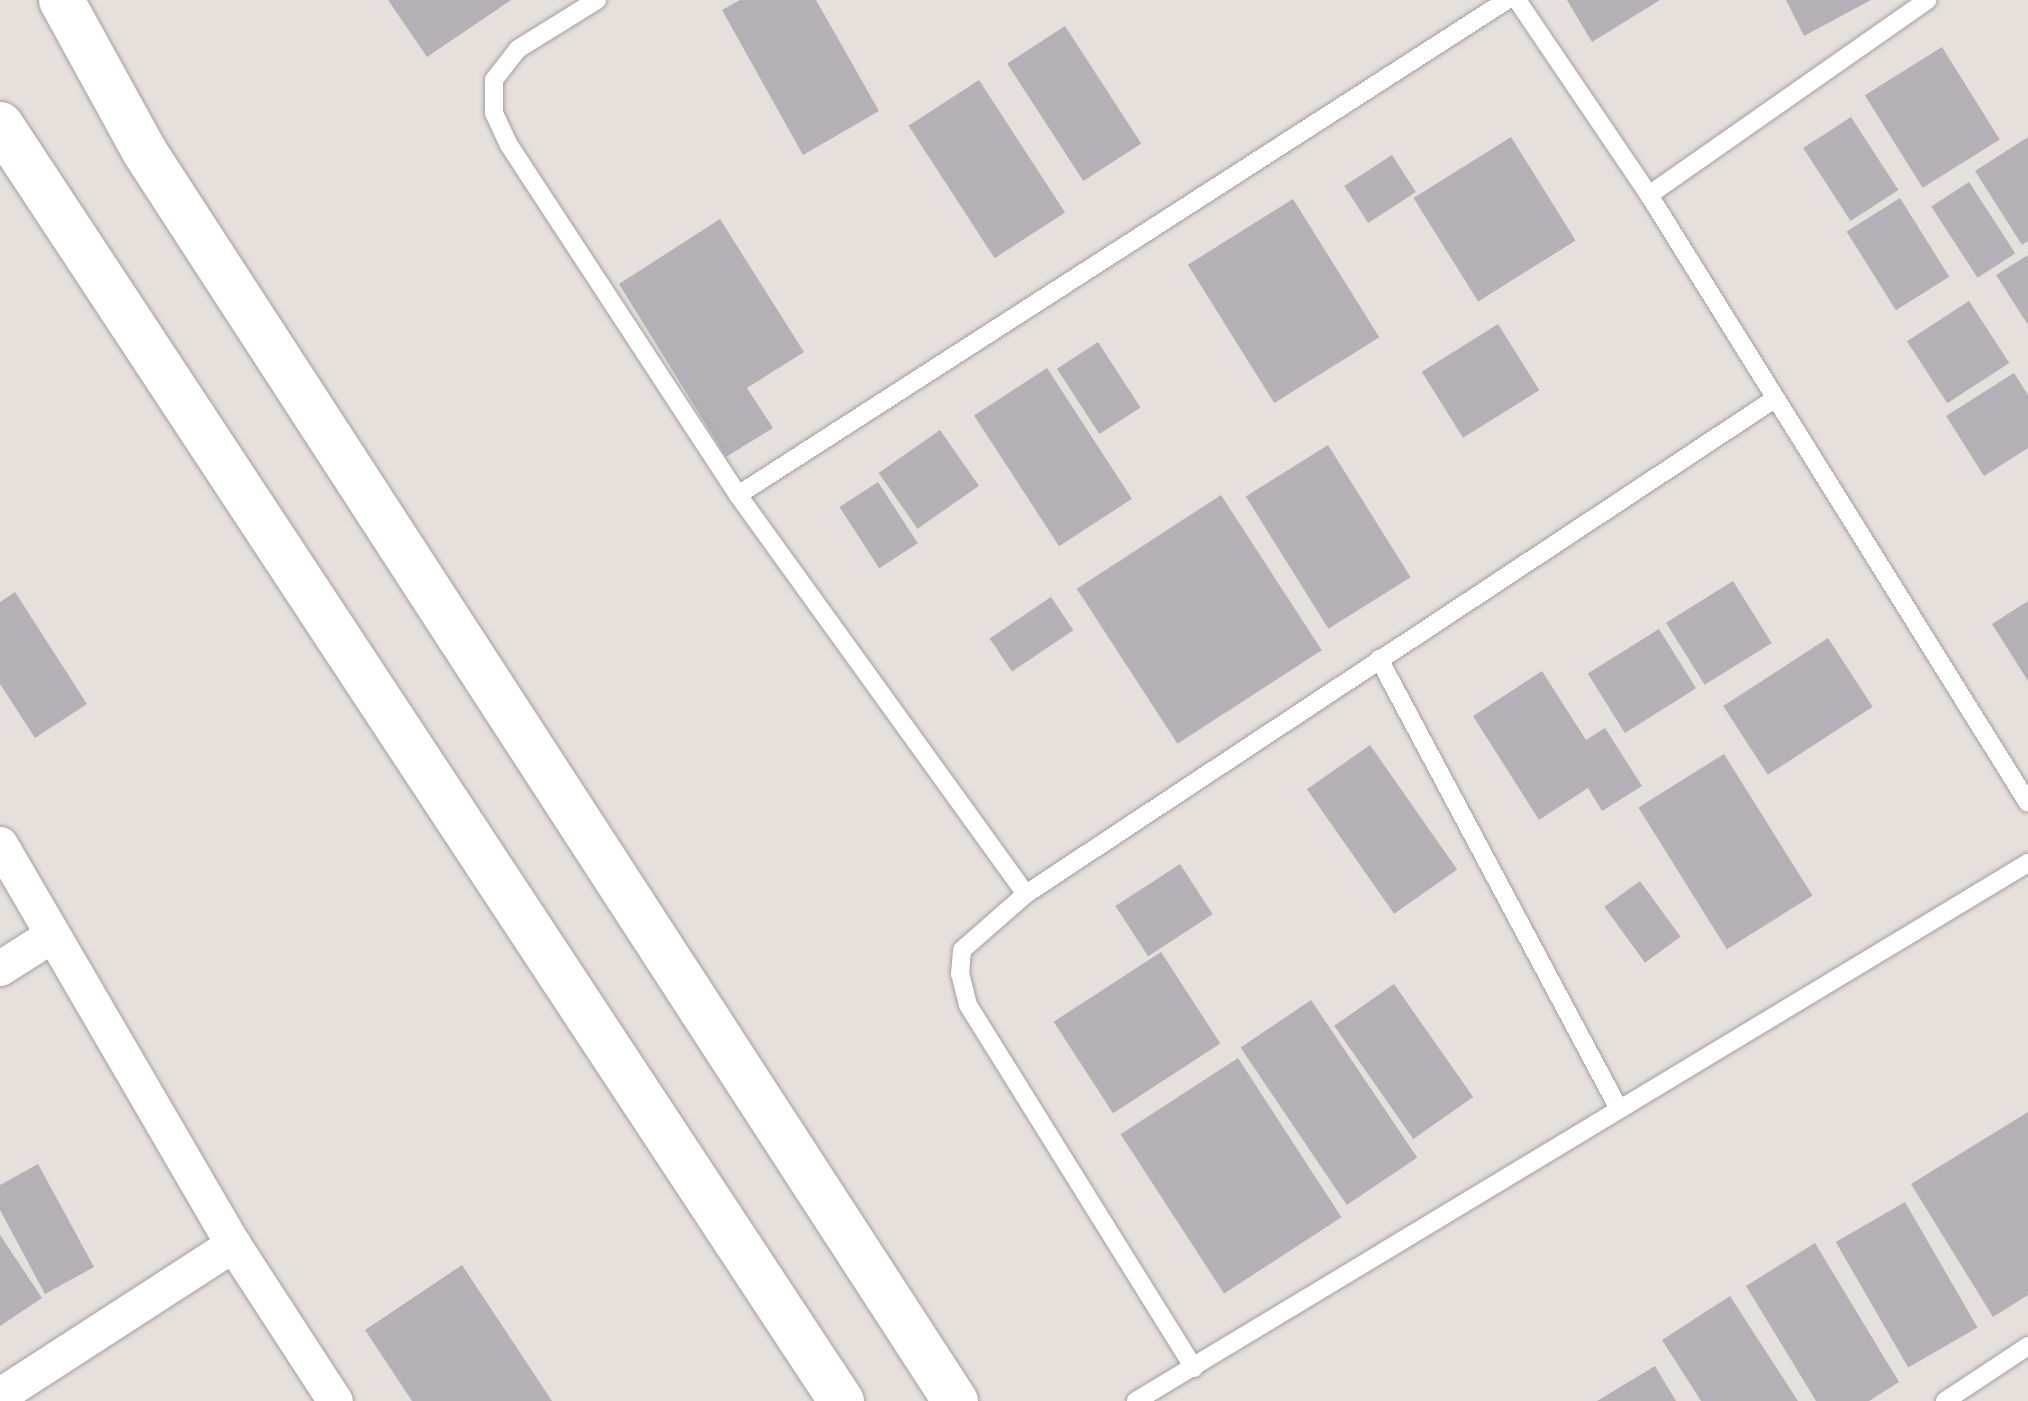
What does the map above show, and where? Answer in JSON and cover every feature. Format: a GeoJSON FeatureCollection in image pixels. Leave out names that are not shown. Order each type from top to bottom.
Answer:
{"type":"FeatureCollection","features":[{"type":"Feature","properties":{"kind":"street"},"geometry":{"type":"LineString","coordinates":[[61,0],[144,150],[955,1401]]}},
{"type":"Feature","properties":{"kind":"street"},"geometry":{"type":"LineString","coordinates":[[0,124],[841,1401]]}},
{"type":"Feature","properties":{"kind":"street"},"geometry":{"type":"LineString","coordinates":[[0,844],[233,1244],[334,1401]]}},
{"type":"Feature","properties":{"kind":"street"},"geometry":{"type":"LineString","coordinates":[[0,968],[52,935]]}},
{"type":"Feature","properties":{"kind":"street"},"geometry":{"type":"LineString","coordinates":[[0,1395],[233,1244]]}},
{"type":"Feature","properties":{"kind":"lane"},"geometry":{"type":"LineString","coordinates":[[597,0],[518,49],[494,80],[494,113],[509,144],[738,496],[1026,894]]}},
{"type":"Feature","properties":{"kind":"lane"},"geometry":{"type":"LineString","coordinates":[[738,496],[1506,0]]}},
{"type":"Feature","properties":{"kind":"lane"},"geometry":{"type":"LineString","coordinates":[[1517,0],[1648,195],[2028,803]]}},
{"type":"Feature","properties":{"kind":"lane"},"geometry":{"type":"LineString","coordinates":[[1648,195],[1928,0]]}},
{"type":"Feature","properties":{"kind":"lane"},"geometry":{"type":"LineString","coordinates":[[1194,1368],[968,1005],[960,974],[962,950],[1026,894],[1774,400]]}},
{"type":"Feature","properties":{"kind":"lane"},"geometry":{"type":"LineString","coordinates":[[1378,659],[1620,1109]]}},
{"type":"Feature","properties":{"kind":"lane"},"geometry":{"type":"LineString","coordinates":[[1136,1401],[2028,863]]}},
{"type":"Feature","properties":{"kind":"lane"},"geometry":{"type":"LineString","coordinates":[[1946,1401],[2028,1346]]}},
{"type":"Feature","properties":{"kind":"building"},"geometry":{"type":"Polygon","coordinates":[[[388,0],[511,0],[427,57],[388,0]]]}},
{"type":"Feature","properties":{"kind":"building"},"geometry":{"type":"Polygon","coordinates":[[[740,0],[816,0],[879,111],[803,155],[722,10],[740,0]]]}},
{"type":"Feature","properties":{"kind":"building"},"geometry":{"type":"Polygon","coordinates":[[[1567,0],[1660,0],[1592,42],[1567,0]]]}},
{"type":"Feature","properties":{"kind":"building"},"geometry":{"type":"Polygon","coordinates":[[[1786,0],[1871,0],[1804,36],[1786,0]]]}},
{"type":"Feature","properties":{"kind":"building"},"geometry":{"type":"Polygon","coordinates":[[[1065,26],[1141,143],[1083,181],[1007,64],[1065,26]]]}},
{"type":"Feature","properties":{"kind":"building"},"geometry":{"type":"Polygon","coordinates":[[[1942,47],[2000,139],[1923,188],[1865,95],[1942,47]]]}},
{"type":"Feature","properties":{"kind":"building"},"geometry":{"type":"Polygon","coordinates":[[[979,80],[1065,213],[995,258],[909,126],[979,80]]]}},
{"type":"Feature","properties":{"kind":"building"},"geometry":{"type":"Polygon","coordinates":[[[1851,117],[1898,190],[1851,221],[1803,148],[1851,117]]]}},
{"type":"Feature","properties":{"kind":"building"},"geometry":{"type":"Polygon","coordinates":[[[1511,137],[1576,240],[1478,301],[1413,198],[1511,137]]]}},
{"type":"Feature","properties":{"kind":"building"},"geometry":{"type":"Polygon","coordinates":[[[2028,137],[2028,241],[2022,245],[1975,171],[2028,137]]]}},
{"type":"Feature","properties":{"kind":"building"},"geometry":{"type":"Polygon","coordinates":[[[1392,155],[1416,192],[1368,223],[1344,186],[1392,155]]]}},
{"type":"Feature","properties":{"kind":"building"},"geometry":{"type":"Polygon","coordinates":[[[1969,182],[2015,253],[1978,278],[1931,207],[1969,182]]]}},
{"type":"Feature","properties":{"kind":"building"},"geometry":{"type":"Polygon","coordinates":[[[1900,198],[1949,277],[1896,310],[1847,231],[1900,198]]]}},
{"type":"Feature","properties":{"kind":"building"},"geometry":{"type":"Polygon","coordinates":[[[1293,199],[1379,337],[1274,403],[1188,265],[1293,199]]]}},
{"type":"Feature","properties":{"kind":"building"},"geometry":{"type":"Polygon","coordinates":[[[720,219],[804,352],[747,388],[773,428],[726,457],[619,284],[720,219]]]}},
{"type":"Feature","properties":{"kind":"building"},"geometry":{"type":"Polygon","coordinates":[[[2028,255],[2028,325],[1996,275],[2028,255]]]}},
{"type":"Feature","properties":{"kind":"building"},"geometry":{"type":"Polygon","coordinates":[[[1969,301],[2009,363],[1947,403],[1907,341],[1969,301]]]}},
{"type":"Feature","properties":{"kind":"building"},"geometry":{"type":"Polygon","coordinates":[[[1498,324],[1539,390],[1463,438],[1422,372],[1498,324]]]}},
{"type":"Feature","properties":{"kind":"building"},"geometry":{"type":"Polygon","coordinates":[[[1098,342],[1140,407],[1099,434],[1057,369],[1098,342]]]}},
{"type":"Feature","properties":{"kind":"building"},"geometry":{"type":"Polygon","coordinates":[[[1047,368],[1132,499],[1059,546],[974,415],[1047,368]]]}},
{"type":"Feature","properties":{"kind":"building"},"geometry":{"type":"Polygon","coordinates":[[[2014,373],[2028,395],[2028,448],[1984,476],[1946,416],[2014,373]]]}},
{"type":"Feature","properties":{"kind":"building"},"geometry":{"type":"Polygon","coordinates":[[[940,430],[979,486],[918,529],[879,473],[940,430]]]}},
{"type":"Feature","properties":{"kind":"building"},"geometry":{"type":"Polygon","coordinates":[[[1328,445],[1411,577],[1328,629],[1246,496],[1328,445]]]}},
{"type":"Feature","properties":{"kind":"building"},"geometry":{"type":"Polygon","coordinates":[[[878,482],[918,543],[879,568],[839,507],[878,482]]]}},
{"type":"Feature","properties":{"kind":"building"},"geometry":{"type":"Polygon","coordinates":[[[1221,495],[1322,650],[1178,744],[1077,589],[1221,495]]]}},
{"type":"Feature","properties":{"kind":"building"},"geometry":{"type":"Polygon","coordinates":[[[1733,581],[1772,643],[1705,685],[1666,623],[1733,581]]]}},
{"type":"Feature","properties":{"kind":"building"},"geometry":{"type":"Polygon","coordinates":[[[15,592],[87,704],[35,738],[0,684],[0,602],[15,592]]]}},
{"type":"Feature","properties":{"kind":"building"},"geometry":{"type":"Polygon","coordinates":[[[1051,597],[1073,630],[1012,672],[990,638],[1051,597]]]}},
{"type":"Feature","properties":{"kind":"building"},"geometry":{"type":"Polygon","coordinates":[[[2028,601],[2028,681],[1992,624],[2028,601]]]}},
{"type":"Feature","properties":{"kind":"building"},"geometry":{"type":"Polygon","coordinates":[[[1659,629],[1696,688],[1625,733],[1588,674],[1659,629]]]}},
{"type":"Feature","properties":{"kind":"building"},"geometry":{"type":"Polygon","coordinates":[[[1828,638],[1873,707],[1768,775],[1723,706],[1828,638]]]}},
{"type":"Feature","properties":{"kind":"building"},"geometry":{"type":"Polygon","coordinates":[[[1542,671],[1586,740],[1605,728],[1642,786],[1602,811],[1588,788],[1539,820],[1473,716],[1542,671]]]}},
{"type":"Feature","properties":{"kind":"building"},"geometry":{"type":"Polygon","coordinates":[[[1370,745],[1457,870],[1394,914],[1307,789],[1370,745]]]}},
{"type":"Feature","properties":{"kind":"building"},"geometry":{"type":"Polygon","coordinates":[[[1724,754],[1812,896],[1727,949],[1638,808],[1724,754]]]}},
{"type":"Feature","properties":{"kind":"building"},"geometry":{"type":"Polygon","coordinates":[[[1180,864],[1213,914],[1148,956],[1115,906],[1180,864]]]}},
{"type":"Feature","properties":{"kind":"building"},"geometry":{"type":"Polygon","coordinates":[[[1640,881],[1681,937],[1645,963],[1604,907],[1640,881]]]}},
{"type":"Feature","properties":{"kind":"building"},"geometry":{"type":"Polygon","coordinates":[[[1161,952],[1220,1043],[1113,1113],[1054,1022],[1161,952]]]}},
{"type":"Feature","properties":{"kind":"building"},"geometry":{"type":"Polygon","coordinates":[[[1394,984],[1473,1097],[1413,1139],[1334,1026],[1394,984]]]}},
{"type":"Feature","properties":{"kind":"building"},"geometry":{"type":"Polygon","coordinates":[[[1311,1000],[1417,1158],[1347,1205],[1241,1048],[1311,1000]]]}},
{"type":"Feature","properties":{"kind":"building"},"geometry":{"type":"Polygon","coordinates":[[[1238,1058],[1341,1217],[1224,1294],[1121,1134],[1238,1058]]]}},
{"type":"Feature","properties":{"kind":"building"},"geometry":{"type":"Polygon","coordinates":[[[2028,1112],[2028,1295],[1993,1317],[1911,1184],[2028,1112]]]}},
{"type":"Feature","properties":{"kind":"building"},"geometry":{"type":"Polygon","coordinates":[[[38,1164],[94,1267],[45,1294],[0,1210],[0,1185],[38,1164]]]}},
{"type":"Feature","properties":{"kind":"building"},"geometry":{"type":"Polygon","coordinates":[[[1905,1202],[1978,1328],[1908,1368],[1836,1242],[1905,1202]]]}},
{"type":"Feature","properties":{"kind":"building"},"geometry":{"type":"Polygon","coordinates":[[[0,1235],[42,1298],[0,1326],[0,1235]]]}},
{"type":"Feature","properties":{"kind":"building"},"geometry":{"type":"Polygon","coordinates":[[[1815,1243],[1899,1382],[1869,1401],[1816,1401],[1746,1286],[1815,1243]]]}},
{"type":"Feature","properties":{"kind":"building"},"geometry":{"type":"Polygon","coordinates":[[[462,1265],[552,1401],[412,1401],[365,1330],[462,1265]]]}},
{"type":"Feature","properties":{"kind":"building"},"geometry":{"type":"Polygon","coordinates":[[[1730,1296],[1798,1401],[1701,1401],[1662,1340],[1730,1296]]]}},
{"type":"Feature","properties":{"kind":"building"},"geometry":{"type":"Polygon","coordinates":[[[1655,1366],[1676,1401],[1597,1401],[1655,1366]]]}}]}
